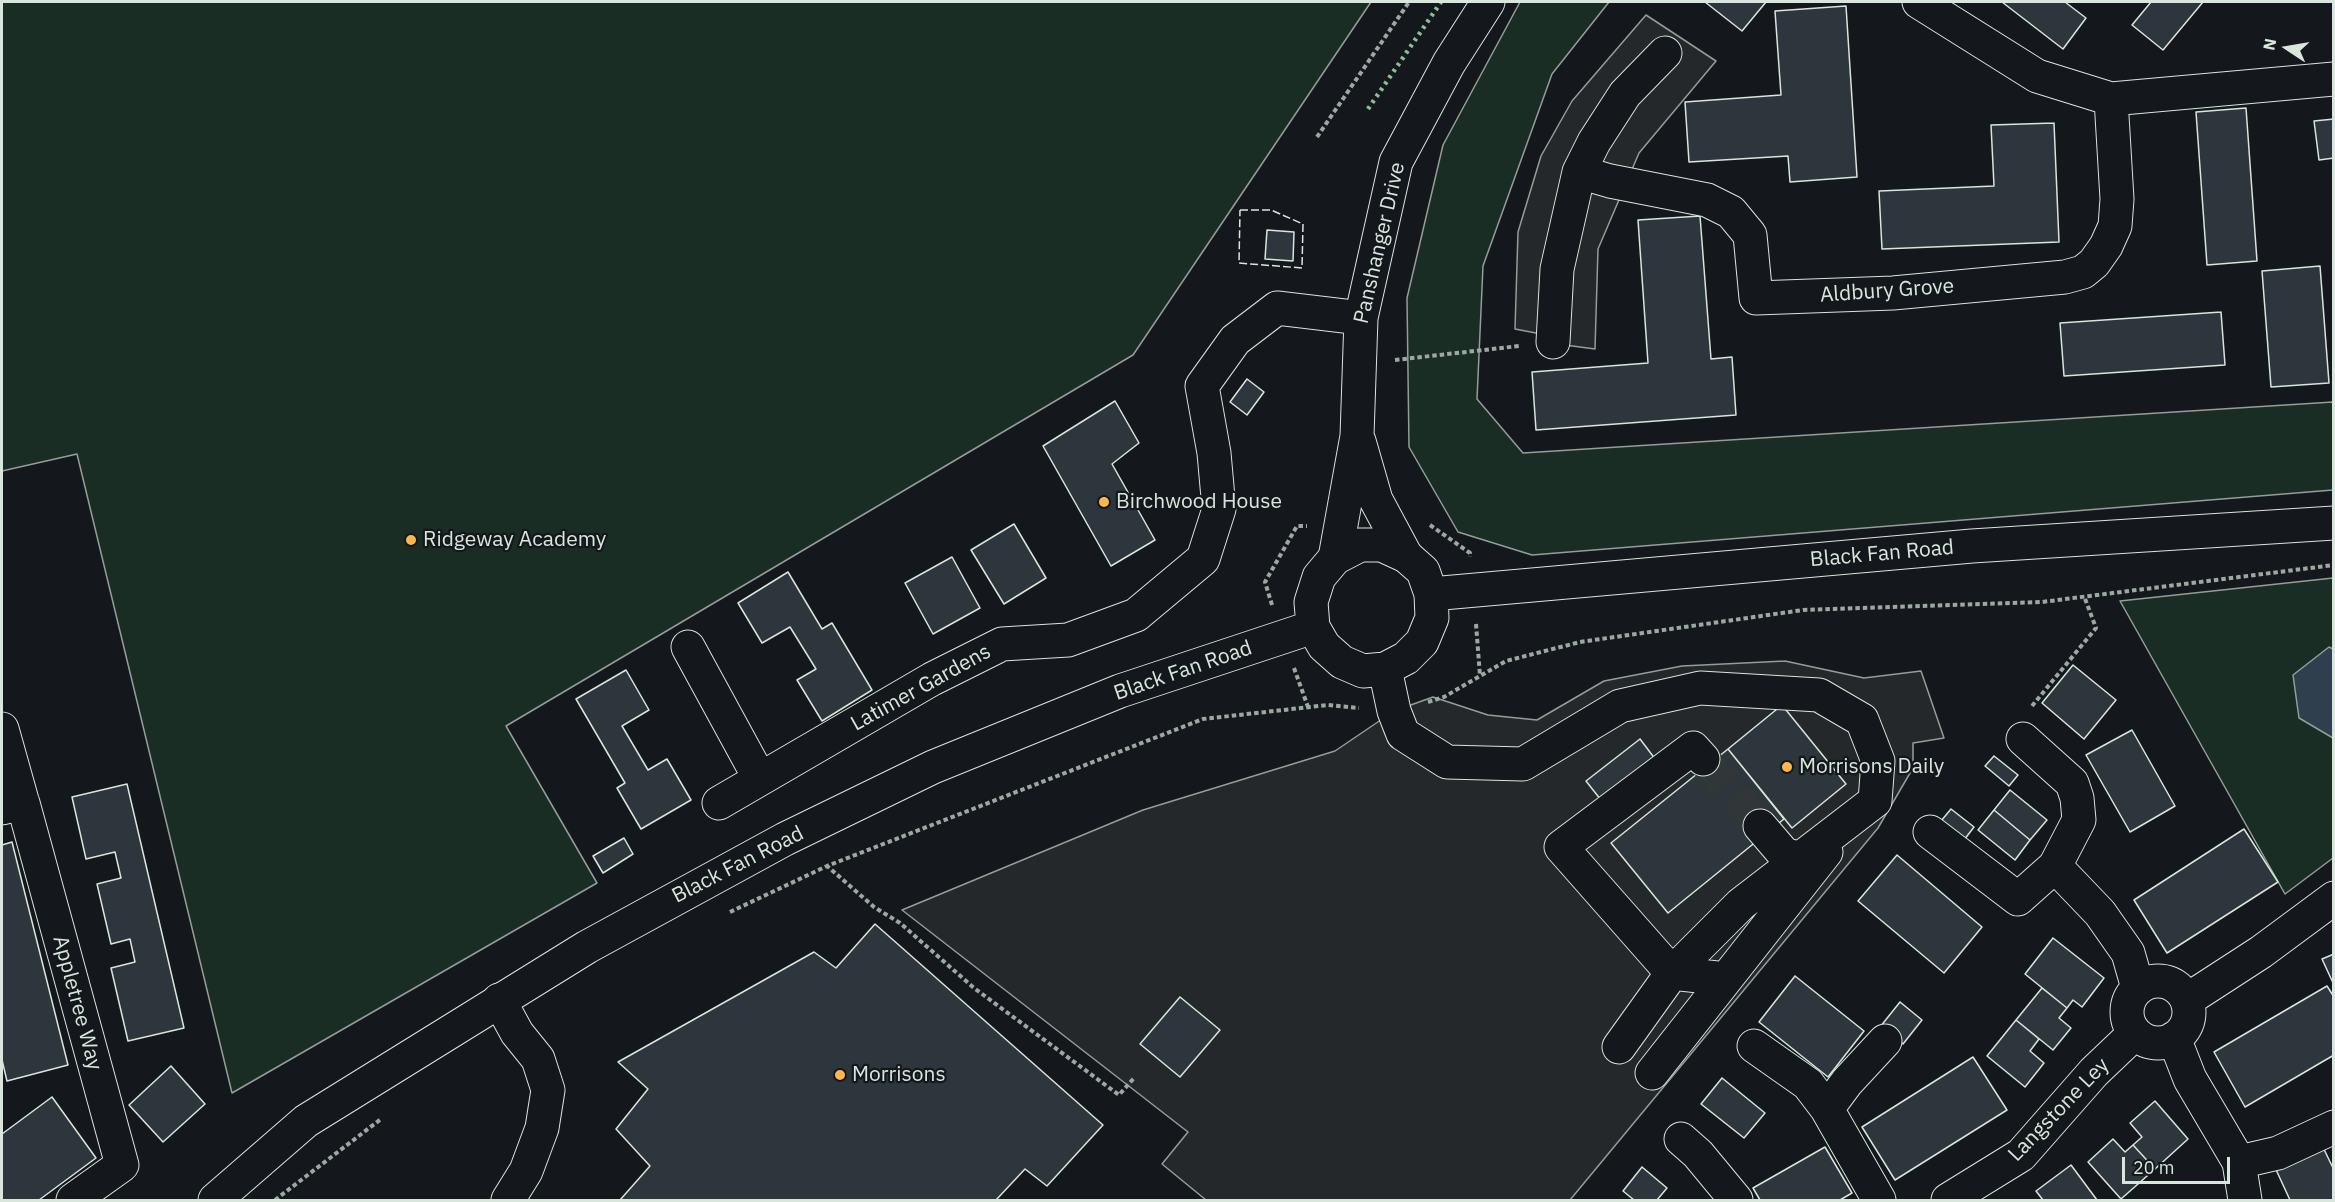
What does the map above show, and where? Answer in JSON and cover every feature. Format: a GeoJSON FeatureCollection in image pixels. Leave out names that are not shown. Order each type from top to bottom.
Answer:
{"type":"FeatureCollection","features":[{"type":"Feature","properties":{"kind":"street","name":"Panshanger Drive"},"geometry":{"type":"LineString","coordinates":[[1335,558],[1357,436],[1361,318],[1395,162],[1449,63],[1488,2]]}},
{"type":"Feature","properties":{"kind":"street"},"geometry":{"type":"LineString","coordinates":[[1919,2],[2037,76],[2111,99],[2334,79]]}},
{"type":"Feature","properties":{"kind":"street"},"geometry":{"type":"LineString","coordinates":[[1553,342],[1557,269],[1579,172],[1594,142],[1625,94],[1665,52]]}},
{"type":"Feature","properties":{"kind":"street","name":"Aldbury Grove"},"geometry":{"type":"LineString","coordinates":[[1579,172],[1707,200],[1731,212],[1750,235],[1756,298],[1893,293],[2065,277],[2083,272],[2094,263],[2106,246],[2115,226],[2117,199],[2111,99]]}},
{"type":"Feature","properties":{"kind":"street","name":"Latimer Gardens"},"geometry":{"type":"LineString","coordinates":[[719,803],[932,680],[1002,644],[1068,640],[1136,615],[1203,559],[1219,509],[1214,453],[1202,386],[1235,340],[1277,308],[1361,318]]}},
{"type":"Feature","properties":{"kind":"street","name":"Panshanger Drive"},"geometry":{"type":"LineString","coordinates":[[1357,436],[1376,500],[1406,556]]}},
{"type":"Feature","properties":{"kind":"street","name":"Black Fan Road"},"geometry":{"type":"LineString","coordinates":[[1431,594],[1972,546],[2334,523]]}},
{"type":"Feature","properties":{"kind":"street"},"geometry":{"type":"LineString","coordinates":[[1360,545],[1382,545],[1406,556],[1423,571],[1431,594],[1431,618],[1422,642],[1406,658],[1385,669],[1363,671],[1342,662],[1324,646],[1298,632],[1319,577],[1335,558],[1360,545]]}},
{"type":"Feature","properties":{"kind":"street","name":"Black Fan Road"},"geometry":{"type":"LineString","coordinates":[[215,1200],[306,1120],[499,1000],[653,909],[808,828],[933,767],[1120,691],[1298,632]]}},
{"type":"Feature","properties":{"kind":"street"},"geometry":{"type":"LineString","coordinates":[[688,647],[760,779]]}},
{"type":"Feature","properties":{"kind":"street"},"geometry":{"type":"LineString","coordinates":[[1385,669],[1394,711],[1403,734],[1447,762],[1523,764],[1620,706],[1700,688],[1819,695],[1862,720],[1878,761],[1875,801],[1741,904],[1672,973],[1619,1047]]}},
{"type":"Feature","properties":{"kind":"street"},"geometry":{"type":"LineString","coordinates":[[2,729],[12,806]]}},
{"type":"Feature","properties":{"kind":"street"},"geometry":{"type":"LineString","coordinates":[[1930,832],[2018,898],[2055,866],[2079,820],[2077,798],[2072,783],[2023,739]]}},
{"type":"Feature","properties":{"kind":"street"},"geometry":{"type":"LineString","coordinates":[[1703,759],[1693,748],[1561,847],[1672,973],[1726,979]]}},
{"type":"Feature","properties":{"kind":"street","name":"Appletree Way"},"geometry":{"type":"LineString","coordinates":[[12,806],[122,1164],[73,1200]]}},
{"type":"Feature","properties":{"kind":"street"},"geometry":{"type":"LineString","coordinates":[[1652,1073],[1855,816]]}},
{"type":"Feature","properties":{"kind":"street"},"geometry":{"type":"LineString","coordinates":[[1760,826],[1784,854],[1798,858]]}},
{"type":"Feature","properties":{"kind":"street"},"geometry":{"type":"LineString","coordinates":[[2055,866],[2100,913],[2128,953],[2138,988]]}},
{"type":"Feature","properties":{"kind":"street"},"geometry":{"type":"LineString","coordinates":[[2187,1000],[2261,952],[2334,898]]}},
{"type":"Feature","properties":{"kind":"street"},"geometry":{"type":"LineString","coordinates":[[2156,981],[2166,982],[2182,992],[2187,1000],[2188,1021],[2174,1038],[2154,1043],[2135,1033],[2127,1013],[2132,995],[2138,988],[2156,981]]}},
{"type":"Feature","properties":{"kind":"street"},"geometry":{"type":"LineString","coordinates":[[499,1000],[517,1033],[537,1059],[548,1090],[542,1128],[526,1171],[508,1200]]}},
{"type":"Feature","properties":{"kind":"street","name":"Langstone Ley"},"geometry":{"type":"LineString","coordinates":[[1948,1200],[2021,1155],[2094,1072],[2135,1033]]}},
{"type":"Feature","properties":{"kind":"street"},"geometry":{"type":"LineString","coordinates":[[2174,1038],[2190,1079],[2239,1162],[2245,1200]]}},
{"type":"Feature","properties":{"kind":"street"},"geometry":{"type":"LineString","coordinates":[[1827,1109],[1847,1082],[1885,1041]]}},
{"type":"Feature","properties":{"kind":"street"},"geometry":{"type":"LineString","coordinates":[[1754,1046],[1808,1084],[1827,1109],[1879,1200]]}},
{"type":"Feature","properties":{"kind":"street"},"geometry":{"type":"LineString","coordinates":[[2239,1162],[2278,1153],[2334,1127]]}},
{"type":"Feature","properties":{"kind":"street"},"geometry":{"type":"LineString","coordinates":[[1681,1139],[1698,1154],[1736,1200]]}},
{"type":"Feature","properties":{"kind":"path"},"geometry":{"type":"LineString","coordinates":[[1317,137],[1409,2]]}},
{"type":"Feature","properties":{"kind":"path"},"geometry":{"type":"LineString","coordinates":[[1359,364],[1553,342]]}},
{"type":"Feature","properties":{"kind":"path"},"geometry":{"type":"LineString","coordinates":[[1388,522],[1428,523],[1470,553],[1480,677]]}},
{"type":"Feature","properties":{"kind":"path"},"geometry":{"type":"LineString","coordinates":[[1308,707],[1298,632],[1265,582],[1297,526],[1341,525]]}},
{"type":"Feature","properties":{"kind":"path"},"geometry":{"type":"LineString","coordinates":[[1444,697],[1506,662],[1580,642],[1803,610],[2042,602],[2334,565]]}},
{"type":"Feature","properties":{"kind":"path"},"geometry":{"type":"LineString","coordinates":[[722,916],[827,866],[1203,719],[1328,705]]}},
{"type":"Feature","properties":{"kind":"path"},"geometry":{"type":"LineString","coordinates":[[808,828],[827,866],[874,907],[900,923],[974,988],[1119,1095],[1134,1078]]}},
{"type":"Feature","properties":{"kind":"path"},"geometry":{"type":"LineString","coordinates":[[275,1200],[390,1112]]}},
{"type":"Feature","properties":{"kind":"green space","name":"Ridgeway Academy"},"geometry":{"type":"Polygon","coordinates":[[[2,2],[1371,2],[1133,355],[506,726],[597,883],[232,1093],[77,454],[2,471],[2,2]]]}},
{"type":"Feature","properties":{"kind":"green space"},"geometry":{"type":"Polygon","coordinates":[[[1520,2],[1609,2],[1552,74],[1483,266],[1477,399],[1523,453],[2333,402],[2333,490],[1532,555],[1458,532],[1409,447],[1407,298],[1443,145],[1520,2]]]}},
{"type":"Feature","properties":{"kind":"green space"},"geometry":{"type":"Polygon","coordinates":[[[2333,578],[2333,858],[2285,894],[2120,601],[2333,578]]]}},
{"type":"Feature","properties":{"kind":"shaded area"},"geometry":{"type":"Polygon","coordinates":[[[1646,15],[1716,61],[1639,153],[1598,249],[1595,349],[1565,345],[1541,334],[1515,329],[1518,232],[1541,156],[1572,101],[1646,15]]]}},
{"type":"Feature","properties":{"kind":"shaded area"},"geometry":{"type":"Polygon","coordinates":[[[1785,661],[1864,678],[1921,671],[1944,738],[1913,743],[1913,768],[1878,828],[1570,1200],[1206,1200],[1162,1164],[1188,1132],[902,910],[1143,810],[1335,751],[1394,711],[1433,697],[1488,715],[1537,720],[1604,681],[1682,666],[1785,661]]]}},
{"type":"Feature","properties":{"kind":"water"},"geometry":{"type":"Polygon","coordinates":[[[2329,647],[2333,649],[2333,738],[2299,718],[2293,675],[2329,647]]]}},
{"type":"Feature","properties":{"kind":"building"},"geometry":{"type":"Polygon","coordinates":[[[1705,2],[1766,2],[1742,31],[1705,2]]]}},
{"type":"Feature","properties":{"kind":"building"},"geometry":{"type":"Polygon","coordinates":[[[2002,2],[2065,2],[2086,18],[2063,49],[2002,2]]]}},
{"type":"Feature","properties":{"kind":"building"},"geometry":{"type":"Polygon","coordinates":[[[2151,2],[2203,2],[2163,50],[2132,25],[2151,2]]]}},
{"type":"Feature","properties":{"kind":"building"},"geometry":{"type":"Polygon","coordinates":[[[1846,6],[1857,177],[1790,182],[1788,156],[1689,162],[1685,102],[1781,95],[1775,11],[1846,6]]]}},
{"type":"Feature","properties":{"kind":"building"},"geometry":{"type":"Polygon","coordinates":[[[2246,108],[2257,261],[2207,265],[2196,112],[2246,108]]]}},
{"type":"Feature","properties":{"kind":"building"},"geometry":{"type":"Polygon","coordinates":[[[2334,119],[2334,158],[2319,160],[2314,121],[2334,119]]]}},
{"type":"Feature","properties":{"kind":"building"},"geometry":{"type":"Polygon","coordinates":[[[2054,123],[2059,242],[1882,249],[1879,191],[1994,186],[1991,125],[2054,123]]]}},
{"type":"Feature","properties":{"kind":"building"},"geometry":{"type":"Polygon","coordinates":[[[1700,216],[1711,359],[1732,357],[1736,415],[1536,430],[1532,372],[1648,363],[1638,220],[1700,216]]]}},
{"type":"Feature","properties":{"kind":"building"},"geometry":{"type":"Polygon","coordinates":[[[1267,230],[1294,232],[1293,261],[1265,259],[1267,230]]]}},
{"type":"Feature","properties":{"kind":"building"},"geometry":{"type":"Polygon","coordinates":[[[2320,266],[2329,383],[2271,387],[2262,271],[2320,266]]]}},
{"type":"Feature","properties":{"kind":"building"},"geometry":{"type":"Polygon","coordinates":[[[2221,312],[2225,365],[2064,376],[2060,323],[2221,312]]]}},
{"type":"Feature","properties":{"kind":"building"},"geometry":{"type":"Polygon","coordinates":[[[1247,379],[1264,392],[1247,415],[1230,402],[1247,379]]]}},
{"type":"Feature","properties":{"kind":"building","name":"Birchwood House"},"geometry":{"type":"Polygon","coordinates":[[[1115,401],[1139,443],[1112,464],[1155,540],[1111,566],[1043,446],[1115,401]]]}},
{"type":"Feature","properties":{"kind":"building"},"geometry":{"type":"Polygon","coordinates":[[[1014,524],[1046,578],[1004,604],[971,550],[1014,524]]]}},
{"type":"Feature","properties":{"kind":"building"},"geometry":{"type":"Polygon","coordinates":[[[952,557],[980,608],[933,634],[905,583],[952,557]]]}},
{"type":"Feature","properties":{"kind":"building"},"geometry":{"type":"Polygon","coordinates":[[[788,572],[822,629],[832,623],[872,690],[822,721],[797,680],[816,669],[790,627],[762,643],[738,603],[788,572]]]}},
{"type":"Feature","properties":{"kind":"building"},"geometry":{"type":"Polygon","coordinates":[[[2073,665],[2116,700],[2084,739],[2042,703],[2073,665]]]}},
{"type":"Feature","properties":{"kind":"building"},"geometry":{"type":"Polygon","coordinates":[[[626,670],[649,710],[622,726],[648,770],[667,759],[691,800],[641,829],[617,788],[625,783],[576,699],[626,670]]]}},
{"type":"Feature","properties":{"kind":"building","name":"Morrisons Daily"},"geometry":{"type":"Polygon","coordinates":[[[1782,705],[1846,784],[1792,828],[1728,749],[1782,705]]]}},
{"type":"Feature","properties":{"kind":"building"},"geometry":{"type":"Polygon","coordinates":[[[2132,730],[2175,806],[2130,832],[2086,755],[2132,730]]]}},
{"type":"Feature","properties":{"kind":"building"},"geometry":{"type":"Polygon","coordinates":[[[1640,739],[1662,768],[1608,809],[1586,781],[1640,739]]]}},
{"type":"Feature","properties":{"kind":"building"},"geometry":{"type":"Polygon","coordinates":[[[1728,749],[1784,819],[1668,913],[1611,843],[1728,749]]]}},
{"type":"Feature","properties":{"kind":"building"},"geometry":{"type":"Polygon","coordinates":[[[1994,756],[2018,775],[2009,786],[1985,766],[1994,756]]]}},
{"type":"Feature","properties":{"kind":"building"},"geometry":{"type":"Polygon","coordinates":[[[127,784],[184,1028],[128,1041],[111,968],[135,962],[130,939],[111,944],[97,884],[121,878],[115,852],[86,859],[72,797],[127,784]]]}},
{"type":"Feature","properties":{"kind":"building"},"geometry":{"type":"Polygon","coordinates":[[[2010,790],[2047,820],[2030,840],[1994,810],[2010,790]]]}},
{"type":"Feature","properties":{"kind":"building"},"geometry":{"type":"Polygon","coordinates":[[[1951,809],[1974,827],[1964,840],[1941,821],[1951,809]]]}},
{"type":"Feature","properties":{"kind":"building"},"geometry":{"type":"Polygon","coordinates":[[[1994,810],[2030,840],[2015,860],[1978,830],[1994,810]]]}},
{"type":"Feature","properties":{"kind":"building"},"geometry":{"type":"Polygon","coordinates":[[[2244,829],[2278,882],[2167,953],[2134,900],[2244,829]]]}},
{"type":"Feature","properties":{"kind":"building"},"geometry":{"type":"Polygon","coordinates":[[[624,838],[633,854],[603,873],[593,856],[624,838]]]}},
{"type":"Feature","properties":{"kind":"building"},"geometry":{"type":"Polygon","coordinates":[[[12,842],[68,1065],[7,1081],[2,1060],[2,845],[12,842]]]}},
{"type":"Feature","properties":{"kind":"building"},"geometry":{"type":"Polygon","coordinates":[[[1897,855],[1982,927],[1944,973],[1858,901],[1897,855]]]}},
{"type":"Feature","properties":{"kind":"building","name":"Morrisons"},"geometry":{"type":"Polygon","coordinates":[[[875,924],[1103,1125],[1047,1186],[1025,1169],[996,1200],[620,1200],[650,1166],[616,1129],[648,1089],[618,1062],[814,952],[836,968],[875,924]]]}},
{"type":"Feature","properties":{"kind":"building"},"geometry":{"type":"Polygon","coordinates":[[[2053,938],[2104,978],[2082,1007],[2073,1000],[2067,1008],[2025,974],[2053,938]]]}},
{"type":"Feature","properties":{"kind":"building"},"geometry":{"type":"Polygon","coordinates":[[[2334,954],[2334,985],[2322,959],[2334,954]]]}},
{"type":"Feature","properties":{"kind":"building"},"geometry":{"type":"Polygon","coordinates":[[[1795,976],[1864,1031],[1828,1077],[1759,1022],[1795,976]]]}},
{"type":"Feature","properties":{"kind":"building"},"geometry":{"type":"Polygon","coordinates":[[[2327,986],[2334,997],[2334,1055],[2245,1107],[2214,1052],[2327,986]]]}},
{"type":"Feature","properties":{"kind":"building"},"geometry":{"type":"Polygon","coordinates":[[[2042,988],[2067,1008],[2059,1018],[2071,1028],[2053,1050],[2016,1020],[2042,988]]]}},
{"type":"Feature","properties":{"kind":"building"},"geometry":{"type":"Polygon","coordinates":[[[1180,997],[1220,1030],[1180,1077],[1140,1044],[1180,997]]]}},
{"type":"Feature","properties":{"kind":"building"},"geometry":{"type":"Polygon","coordinates":[[[1900,1002],[1922,1020],[1903,1044],[1880,1027],[1900,1002]]]}},
{"type":"Feature","properties":{"kind":"building"},"geometry":{"type":"Polygon","coordinates":[[[2016,1020],[2039,1039],[2030,1051],[2044,1063],[2025,1087],[1987,1056],[2016,1020]]]}},
{"type":"Feature","properties":{"kind":"building"},"geometry":{"type":"Polygon","coordinates":[[[1973,1057],[2007,1110],[1895,1180],[1862,1127],[1973,1057]]]}},
{"type":"Feature","properties":{"kind":"building"},"geometry":{"type":"Polygon","coordinates":[[[171,1066],[205,1104],[163,1142],[129,1105],[171,1066]]]}},
{"type":"Feature","properties":{"kind":"building"},"geometry":{"type":"Polygon","coordinates":[[[1722,1078],[1765,1113],[1744,1138],[1701,1104],[1722,1078]]]}},
{"type":"Feature","properties":{"kind":"building"},"geometry":{"type":"Polygon","coordinates":[[[52,1097],[96,1158],[39,1200],[2,1200],[2,1134],[52,1097]]]}},
{"type":"Feature","properties":{"kind":"building"},"geometry":{"type":"Polygon","coordinates":[[[2155,1101],[2188,1139],[2155,1169],[2133,1145],[2142,1137],[2130,1123],[2155,1101]]]}},
{"type":"Feature","properties":{"kind":"building"},"geometry":{"type":"Polygon","coordinates":[[[2113,1139],[2125,1152],[2133,1145],[2155,1169],[2121,1199],[2088,1162],[2113,1139]]]}},
{"type":"Feature","properties":{"kind":"building"},"geometry":{"type":"Polygon","coordinates":[[[2319,1139],[2334,1170],[2334,1200],[2290,1200],[2272,1161],[2319,1139]]]}},
{"type":"Feature","properties":{"kind":"building"},"geometry":{"type":"Polygon","coordinates":[[[1825,1147],[1852,1193],[1840,1200],[1760,1200],[1753,1188],[1825,1147]]]}},
{"type":"Feature","properties":{"kind":"building"},"geometry":{"type":"Polygon","coordinates":[[[2071,1165],[2097,1200],[2043,1200],[2036,1191],[2071,1165]]]}},
{"type":"Feature","properties":{"kind":"building"},"geometry":{"type":"Polygon","coordinates":[[[1642,1167],[1667,1188],[1657,1200],[1634,1200],[1623,1191],[1642,1167]]]}},
{"type":"Feature","properties":{"kind":"tunnel"},"geometry":{"type":"LineString","coordinates":[[1703,759],[1760,826]]}},
{"type":"Feature","properties":{"kind":"hedge"},"geometry":{"type":"LineString","coordinates":[[1368,109],[1441,2]]}},
{"type":"Feature","properties":{"kind":"fence"},"geometry":{"type":"LineString","coordinates":[[1240,210],[1271,210],[1303,224],[1302,268],[1239,263],[1240,210]]}},
{"type":"Feature","properties":{"kind":"place","name":"Birchwood House"},"geometry":{"type":"Point","coordinates":[1104,502]}},
{"type":"Feature","properties":{"kind":"place","name":"Ridgeway Academy"},"geometry":{"type":"Point","coordinates":[411,540]}},
{"type":"Feature","properties":{"kind":"place","name":"Morrisons Daily"},"geometry":{"type":"Point","coordinates":[1787,767]}},
{"type":"Feature","properties":{"kind":"place","name":"Morrisons"},"geometry":{"type":"Point","coordinates":[840,1075]}}]}
